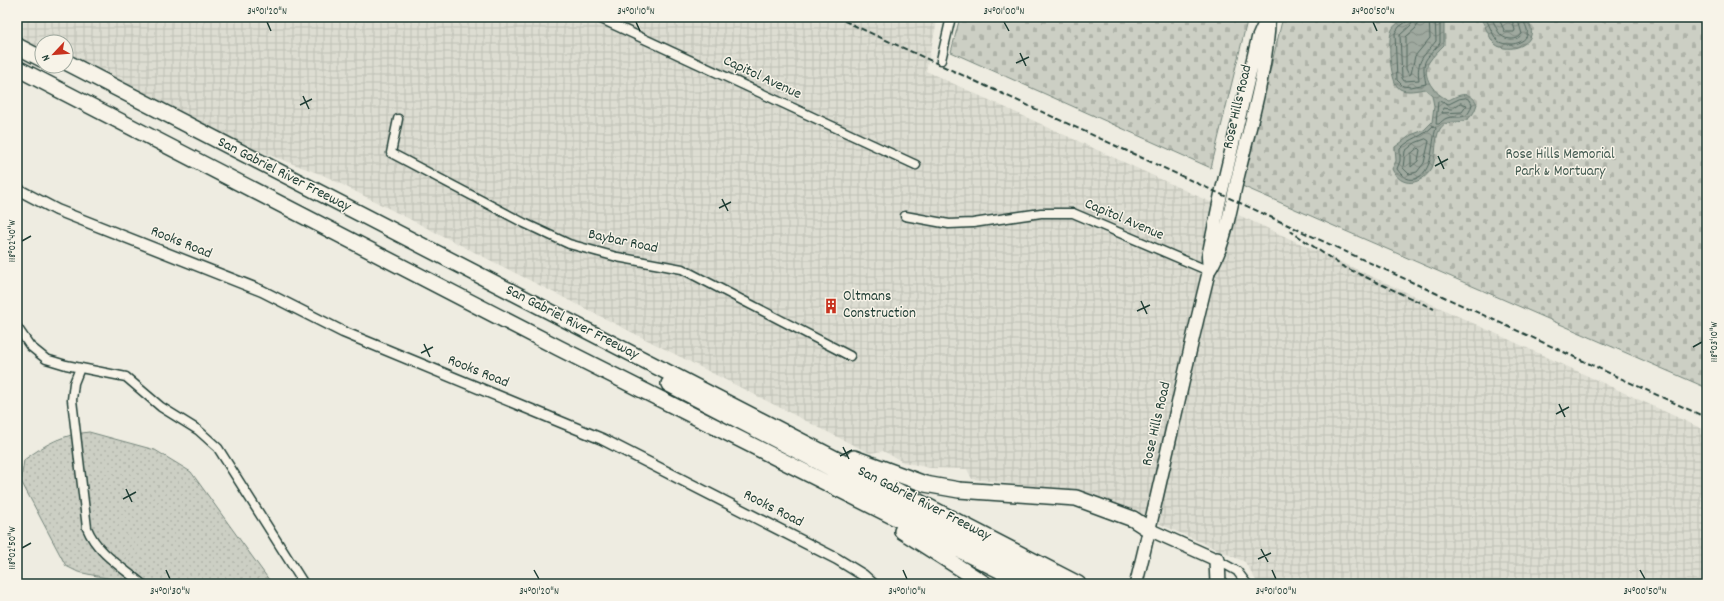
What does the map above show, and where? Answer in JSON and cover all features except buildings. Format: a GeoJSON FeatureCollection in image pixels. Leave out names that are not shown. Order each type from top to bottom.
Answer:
{"type":"FeatureCollection","features":[{"type":"Feature","properties":{"kind":"highway"},"geometry":{"type":"LineString","coordinates":[[17,37],[34,46]]}},
{"type":"Feature","properties":{"kind":"highway"},"geometry":{"type":"LineString","coordinates":[[17,46],[34,55]]}},
{"type":"Feature","properties":{"kind":"highway"},"geometry":{"type":"LineString","coordinates":[[17,57],[564,341],[923,522],[936,538]]}},
{"type":"Feature","properties":{"kind":"highway","name":"San Gabriel River Freeway"},"geometry":{"type":"LineString","coordinates":[[74,66],[1078,584]]}},
{"type":"Feature","properties":{"kind":"highway","name":"San Gabriel River Freeway"},"geometry":{"type":"LineString","coordinates":[[17,68],[559,348],[1026,584]]}},
{"type":"Feature","properties":{"kind":"highway"},"geometry":{"type":"LineString","coordinates":[[70,74],[1053,584]]}},
{"type":"Feature","properties":{"kind":"highway"},"geometry":{"type":"LineString","coordinates":[[760,420],[883,470],[925,484],[959,490],[1076,498],[1133,519],[1150,530]]}},
{"type":"Feature","properties":{"kind":"highway"},"geometry":{"type":"LineString","coordinates":[[823,481],[985,584]]}},
{"type":"Feature","properties":{"kind":"highway"},"geometry":{"type":"LineString","coordinates":[[1217,560],[1218,584]]}},
{"type":"Feature","properties":{"kind":"main road","name":"Rose Hills Road"},"geometry":{"type":"LineString","coordinates":[[1136,583],[1150,530],[1209,271],[1217,259],[1234,195],[1268,46],[1268,17]]}},
{"type":"Feature","properties":{"kind":"main road"},"geometry":{"type":"LineString","coordinates":[[1150,530],[1217,560]]}},
{"type":"Feature","properties":{"kind":"street","name":"Capitol Avenue"},"geometry":{"type":"LineString","coordinates":[[597,17],[916,164]]}},
{"type":"Feature","properties":{"kind":"street"},"geometry":{"type":"LineString","coordinates":[[940,60],[951,17]]}},
{"type":"Feature","properties":{"kind":"street","name":"Baybar Road"},"geometry":{"type":"LineString","coordinates":[[398,119],[391,153],[524,223],[570,244],[617,257],[682,268],[850,356]]}},
{"type":"Feature","properties":{"kind":"street","name":"Rooks Road"},"geometry":{"type":"LineString","coordinates":[[17,189],[57,210],[262,291],[344,332],[602,439],[837,559],[863,575],[873,584]]}},
{"type":"Feature","properties":{"kind":"street","name":"Capitol Avenue"},"geometry":{"type":"LineString","coordinates":[[905,216],[949,224],[973,223],[1041,213],[1073,213],[1209,271]]}},
{"type":"Feature","properties":{"kind":"street"},"geometry":{"type":"LineString","coordinates":[[17,327],[30,346],[46,358],[80,368],[126,377],[161,406],[198,430],[218,448],[304,584]]}},
{"type":"Feature","properties":{"kind":"street"},"geometry":{"type":"LineString","coordinates":[[80,368],[74,383],[72,400],[87,528],[91,537],[100,548],[142,584]]}},
{"type":"Feature","properties":{"kind":"street"},"geometry":{"type":"LineString","coordinates":[[1217,560],[1237,570],[1247,584]]}},
{"type":"Feature","properties":{"kind":"shaded area"},"geometry":{"type":"Polygon","coordinates":[[[17,17],[938,17],[926,71],[1707,431],[1707,584],[1258,584],[1245,562],[1122,507],[1051,488],[972,479],[967,469],[930,468],[903,462],[883,451],[870,453],[865,451],[323,175],[199,129],[74,68],[74,34],[34,34],[34,49],[17,40],[17,17]]]}},
{"type":"Feature","properties":{"kind":"green space"},"geometry":{"type":"Polygon","coordinates":[[[960,17],[1248,17],[1211,168],[951,52],[960,17]]]}},
{"type":"Feature","properties":{"kind":"green space","name":"Rose Hills Memorial Park & Mortuary"},"geometry":{"type":"Polygon","coordinates":[[[1283,17],[1707,17],[1707,388],[1242,186],[1283,17]]]}},
{"type":"Feature","properties":{"kind":"green space"},"geometry":{"type":"Polygon","coordinates":[[[89,432],[155,450],[191,472],[272,584],[122,584],[121,581],[78,572],[66,566],[21,481],[24,460],[54,441],[70,435],[89,432]]]}},
{"type":"Feature","properties":{"kind":"water"},"geometry":{"type":"Polygon","coordinates":[[[1404,17],[1444,17],[1444,45],[1429,62],[1426,73],[1428,79],[1434,89],[1444,98],[1449,100],[1464,94],[1471,97],[1477,104],[1469,118],[1464,121],[1448,123],[1440,129],[1437,137],[1435,159],[1432,168],[1423,178],[1412,182],[1401,180],[1392,169],[1396,161],[1395,147],[1411,135],[1424,130],[1432,122],[1434,106],[1432,95],[1425,89],[1406,91],[1400,89],[1394,80],[1390,54],[1390,38],[1393,28],[1403,20],[1404,17]]]}},
{"type":"Feature","properties":{"kind":"water"},"geometry":{"type":"Polygon","coordinates":[[[1480,17],[1525,17],[1531,27],[1531,35],[1529,40],[1518,47],[1504,48],[1498,46],[1491,39],[1480,17]]]}},
{"type":"Feature","properties":{"kind":"railway"},"geometry":{"type":"LineString","coordinates":[[836,17],[1707,418]]}},
{"type":"Feature","properties":{"kind":"railway"},"geometry":{"type":"LineString","coordinates":[[1289,230],[1342,266],[1434,309]]}},
{"type":"Feature","properties":{"kind":"place","name":"Oltmans Construction"},"geometry":{"type":"Point","coordinates":[831,306]}}]}
